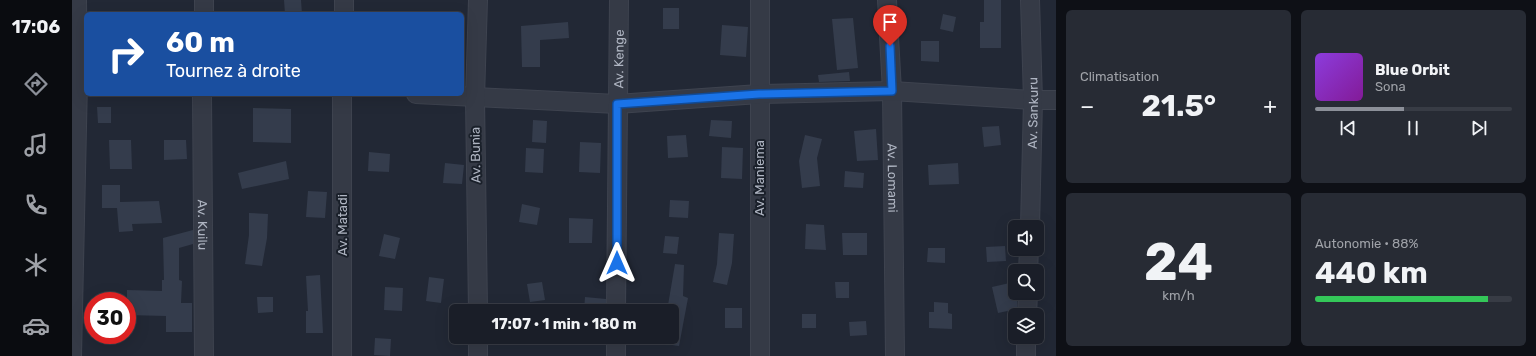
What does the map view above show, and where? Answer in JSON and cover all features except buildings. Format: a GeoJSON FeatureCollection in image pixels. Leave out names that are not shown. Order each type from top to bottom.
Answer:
{"type":"FeatureCollection","features":[{"type":"Feature","properties":{"kind":"street"},"geometry":{"type":"LineString","coordinates":[[72,356],[79,81],[77,0]]}},
{"type":"Feature","properties":{"kind":"street"},"geometry":{"type":"LineString","coordinates":[[204,0],[204,12]]}},
{"type":"Feature","properties":{"kind":"street"},"geometry":{"type":"LineString","coordinates":[[344,0],[344,12]]}},
{"type":"Feature","properties":{"kind":"street","name":"Av. Bunia"},"geometry":{"type":"LineString","coordinates":[[478,0],[474,98],[478,304]]}},
{"type":"Feature","properties":{"kind":"street","name":"Av. Kenge"},"geometry":{"type":"LineString","coordinates":[[616,304],[619,0]]}},
{"type":"Feature","properties":{"kind":"street","name":"Av. Maniema"},"geometry":{"type":"LineString","coordinates":[[760,0],[760,356]]}},
{"type":"Feature","properties":{"kind":"street","name":"Av. Lomami"},"geometry":{"type":"LineString","coordinates":[[887,0],[892,91],[895,356]]}},
{"type":"Feature","properties":{"kind":"street","name":"Av. Sankuru"},"geometry":{"type":"LineString","coordinates":[[1030,0],[1033,100],[1030,220]]}},
{"type":"Feature","properties":{"kind":"street"},"geometry":{"type":"LineString","coordinates":[[445,96],[617,104],[759,94],[892,91],[1033,100],[1056,100]]}},
{"type":"Feature","properties":{"kind":"street","name":"Av. Kuilu"},"geometry":{"type":"LineString","coordinates":[[202,96],[204,356]]}},
{"type":"Feature","properties":{"kind":"street","name":"Av. Matadi"},"geometry":{"type":"LineString","coordinates":[[342,96],[342,356]]}},
{"type":"Feature","properties":{"kind":"street"},"geometry":{"type":"LineString","coordinates":[[478,344],[478,356]]}},
{"type":"Feature","properties":{"kind":"street"},"geometry":{"type":"LineString","coordinates":[[616,344],[616,356]]}},
{"type":"Feature","properties":{"kind":"street"},"geometry":{"type":"LineString","coordinates":[[1026,344],[1026,356]]}},
{"type":"Feature","properties":{"kind":"route"},"geometry":{"type":"LineString","coordinates":[[617,263],[617,104],[759,94],[892,91],[890,46]]}}]}
